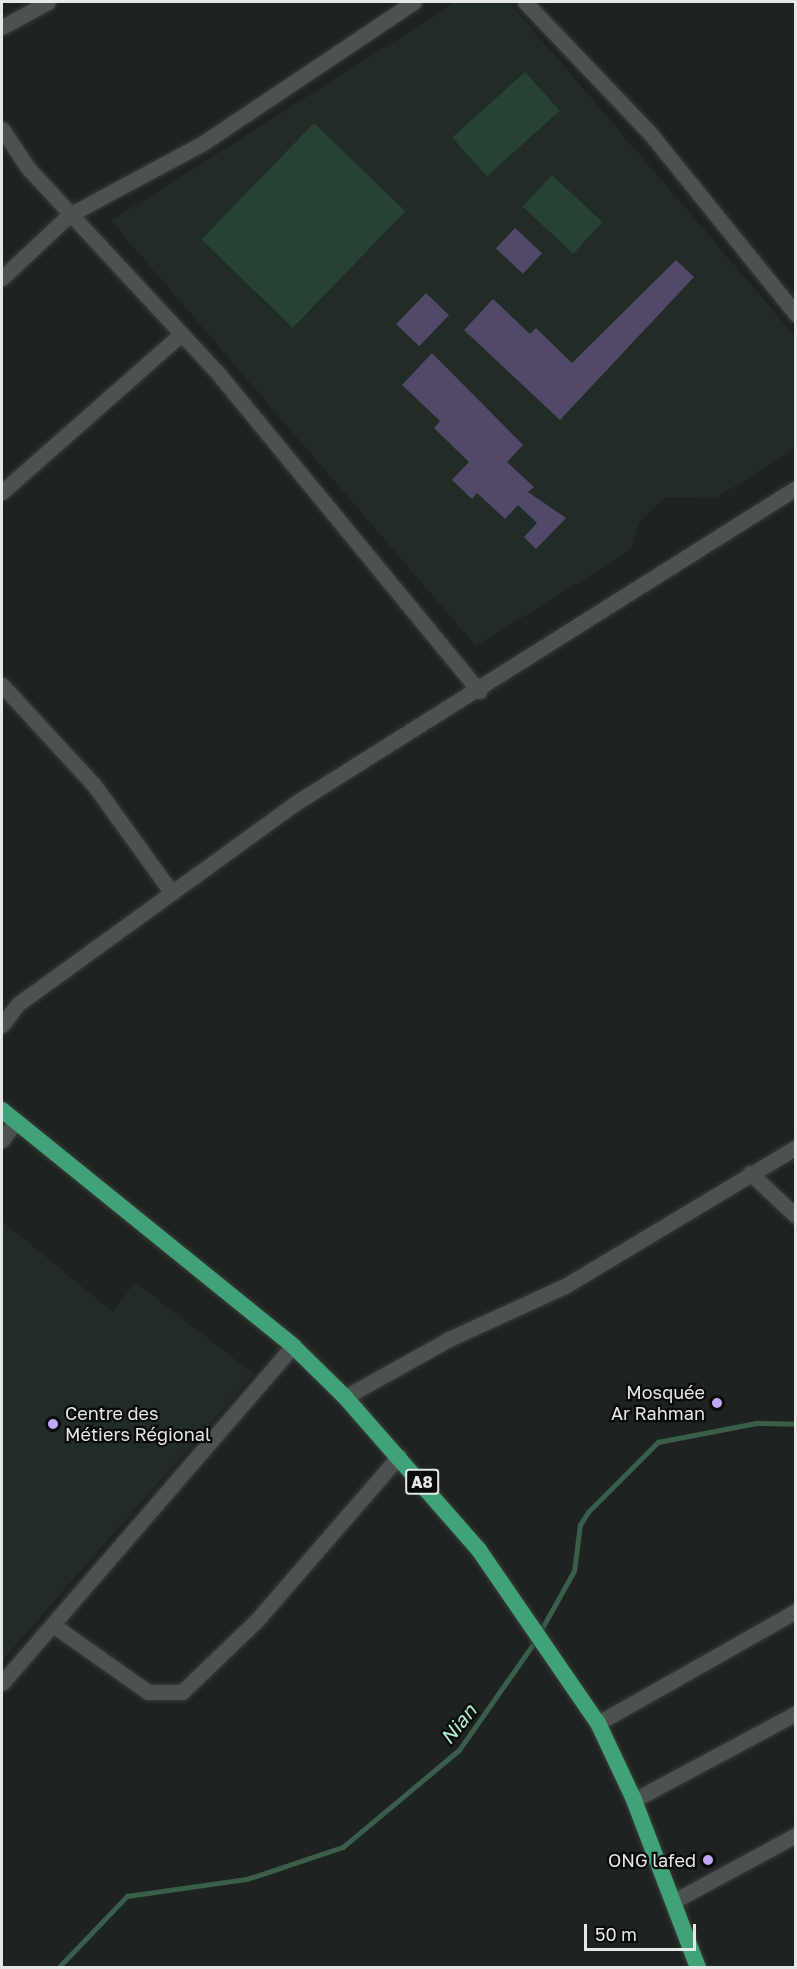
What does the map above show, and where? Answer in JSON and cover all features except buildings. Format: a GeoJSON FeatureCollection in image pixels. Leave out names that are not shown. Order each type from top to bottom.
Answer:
{"type":"FeatureCollection","features":[{"type":"Feature","properties":{"kind":"main road","name":"A8"},"geometry":{"type":"LineString","coordinates":[[2,1110],[293,1346],[345,1397],[399,1456],[479,1550],[598,1724],[634,1800],[698,1968]]}},
{"type":"Feature","properties":{"kind":"street"},"geometry":{"type":"LineString","coordinates":[[2,27],[48,2]]}},
{"type":"Feature","properties":{"kind":"street"},"geometry":{"type":"LineString","coordinates":[[2,278],[69,214],[203,143],[414,2]]}},
{"type":"Feature","properties":{"kind":"street"},"geometry":{"type":"LineString","coordinates":[[525,2],[649,132],[795,314]]}},
{"type":"Feature","properties":{"kind":"street"},"geometry":{"type":"LineString","coordinates":[[2,129],[69,214],[181,334],[479,691]]}},
{"type":"Feature","properties":{"kind":"street"},"geometry":{"type":"LineString","coordinates":[[2,492],[181,334]]}},
{"type":"Feature","properties":{"kind":"street"},"geometry":{"type":"LineString","coordinates":[[2,1024],[18,1004],[294,804],[793,496]]}},
{"type":"Feature","properties":{"kind":"street"},"geometry":{"type":"LineString","coordinates":[[2,685],[94,785],[172,893]]}},
{"type":"Feature","properties":{"kind":"street"},"geometry":{"type":"LineString","coordinates":[[2,1140],[16,1121]]}},
{"type":"Feature","properties":{"kind":"street"},"geometry":{"type":"LineString","coordinates":[[345,1397],[449,1339],[565,1286],[795,1146]]}},
{"type":"Feature","properties":{"kind":"street"},"geometry":{"type":"LineString","coordinates":[[750,1173],[795,1216]]}},
{"type":"Feature","properties":{"kind":"street"},"geometry":{"type":"LineString","coordinates":[[2,1683],[293,1346]]}},
{"type":"Feature","properties":{"kind":"street"},"geometry":{"type":"LineString","coordinates":[[53,1625],[148,1692],[182,1692],[256,1620],[399,1456]]}},
{"type":"Feature","properties":{"kind":"street"},"geometry":{"type":"LineString","coordinates":[[598,1724],[795,1611]]}},
{"type":"Feature","properties":{"kind":"street"},"geometry":{"type":"LineString","coordinates":[[634,1800],[795,1713]]}},
{"type":"Feature","properties":{"kind":"street"},"geometry":{"type":"LineString","coordinates":[[674,1901],[795,1835]]}},
{"type":"Feature","properties":{"kind":"shaded area"},"geometry":{"type":"Polygon","coordinates":[[[456,2],[509,2],[795,336],[795,449],[716,498],[665,497],[639,522],[631,550],[476,646],[111,221],[456,2]]]}},
{"type":"Feature","properties":{"kind":"shaded area"},"geometry":{"type":"Polygon","coordinates":[[[2,1221],[113,1312],[135,1282],[254,1374],[2,1661],[2,1221]]]}},
{"type":"Feature","properties":{"kind":"green space"},"geometry":{"type":"Polygon","coordinates":[[[525,72],[560,111],[487,176],[452,138],[525,72]]]}},
{"type":"Feature","properties":{"kind":"green space"},"geometry":{"type":"Polygon","coordinates":[[[314,123],[405,211],[293,328],[201,240],[314,123]]]}},
{"type":"Feature","properties":{"kind":"green space"},"geometry":{"type":"Polygon","coordinates":[[[552,175],[602,222],[573,254],[523,206],[552,175]]]}},
{"type":"Feature","properties":{"kind":"waterway","name":"Nian"},"geometry":{"type":"LineString","coordinates":[[540,1632],[574,1571],[580,1525],[588,1512],[658,1442],[757,1423],[796,1424]]}},
{"type":"Feature","properties":{"kind":"waterway","name":"Nian"},"geometry":{"type":"LineString","coordinates":[[58,1968],[127,1896],[247,1879],[343,1847],[459,1750],[536,1640]]}},
{"type":"Feature","properties":{"kind":"place","name":"Mosquée Ar Rahman"},"geometry":{"type":"Point","coordinates":[717,1403]}},
{"type":"Feature","properties":{"kind":"place","name":"Centre des Métiers Régional"},"geometry":{"type":"Point","coordinates":[53,1424]}},
{"type":"Feature","properties":{"kind":"place","name":"ONG lafed"},"geometry":{"type":"Point","coordinates":[708,1860]}}]}
